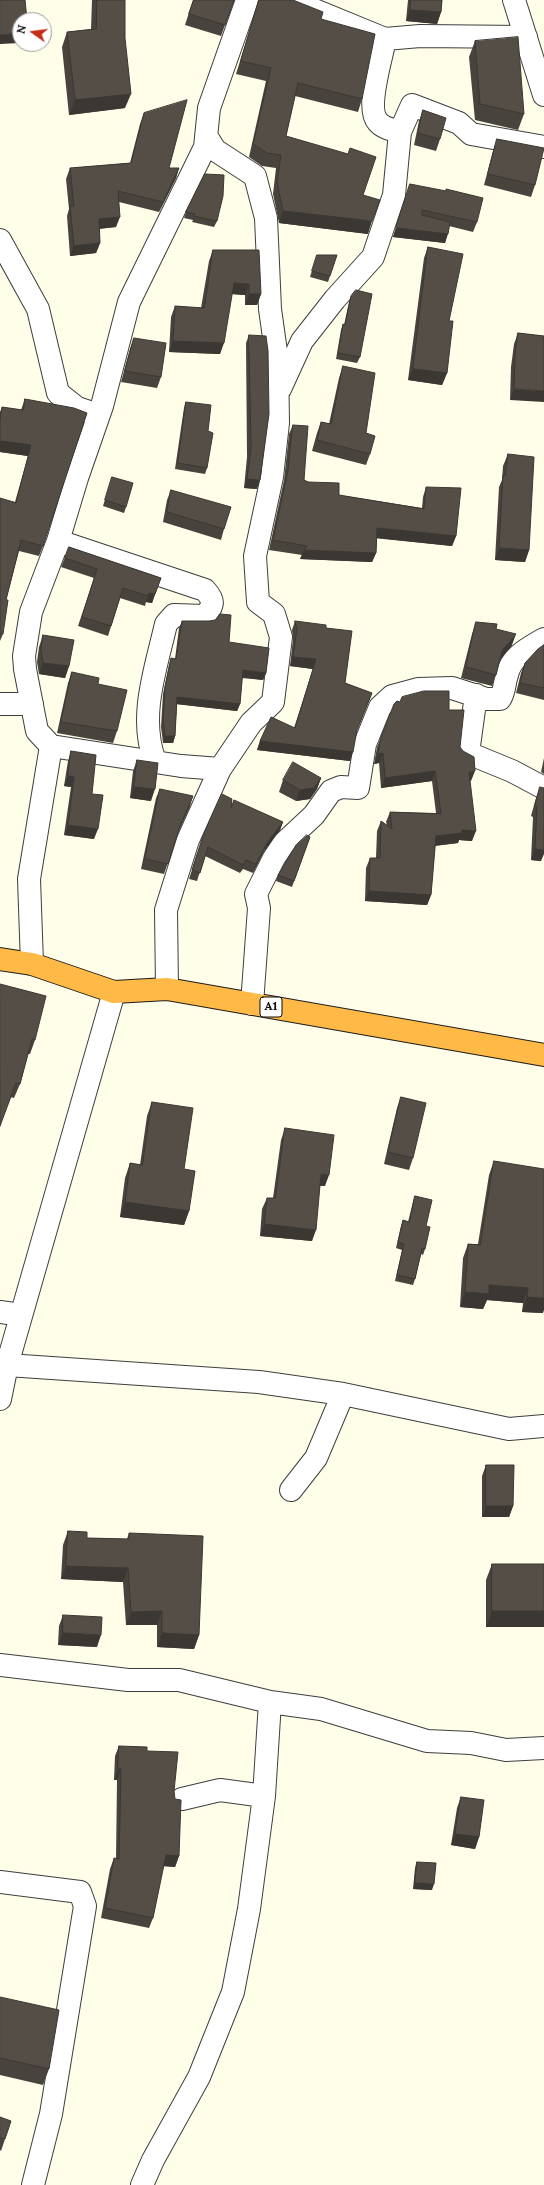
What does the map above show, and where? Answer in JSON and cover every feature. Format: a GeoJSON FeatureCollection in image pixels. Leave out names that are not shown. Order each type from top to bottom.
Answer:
{"type":"FeatureCollection","features":[{"type":"Feature","properties":{"kind":"highway","name":"A1"},"geometry":{"type":"LineString","coordinates":[[0,959],[32,964],[114,992],[167,989],[544,1055]]}},
{"type":"Feature","properties":{"kind":"street"},"geometry":{"type":"LineString","coordinates":[[220,769],[181,766],[51,746],[37,731],[28,689],[24,656],[31,612],[58,541],[98,415],[129,302],[205,147],[209,108],[247,0]]}},
{"type":"Feature","properties":{"kind":"street"},"geometry":{"type":"LineString","coordinates":[[290,0],[385,39],[420,36],[526,37]]}},
{"type":"Feature","properties":{"kind":"street"},"geometry":{"type":"LineString","coordinates":[[514,0],[544,95]]}},
{"type":"Feature","properties":{"kind":"street"},"geometry":{"type":"LineString","coordinates":[[385,39],[372,106],[377,121],[387,128],[400,132]]}},
{"type":"Feature","properties":{"kind":"street"},"geometry":{"type":"LineString","coordinates":[[278,394],[302,341],[335,299],[373,257],[394,195],[400,132],[412,105],[459,123],[471,134],[544,147]]}},
{"type":"Feature","properties":{"kind":"street"},"geometry":{"type":"LineString","coordinates":[[167,989],[166,910],[188,840],[220,769],[250,723],[273,702],[281,637],[274,614],[258,602],[255,556],[272,477],[278,422],[277,359],[270,309],[266,218],[255,176],[214,150],[207,137]]}},
{"type":"Feature","properties":{"kind":"street"},"geometry":{"type":"LineString","coordinates":[[0,240],[38,309],[58,393],[77,408],[98,415]]}},
{"type":"Feature","properties":{"kind":"street"},"geometry":{"type":"LineString","coordinates":[[58,541],[205,590],[212,598],[213,606],[206,616],[174,615],[166,624],[146,719],[149,743],[155,761]]}},
{"type":"Feature","properties":{"kind":"street"},"geometry":{"type":"LineString","coordinates":[[252,1004],[259,908],[256,894],[274,858],[284,843],[314,815],[331,791],[341,787],[355,790],[358,788],[365,744],[380,707],[392,696],[418,690],[452,688],[486,699],[500,699],[503,694],[507,673],[518,656],[544,639]]}},
{"type":"Feature","properties":{"kind":"street"},"geometry":{"type":"LineString","coordinates":[[476,695],[468,753],[544,788]]}},
{"type":"Feature","properties":{"kind":"street"},"geometry":{"type":"LineString","coordinates":[[0,704],[32,704]]}},
{"type":"Feature","properties":{"kind":"street"},"geometry":{"type":"LineString","coordinates":[[32,964],[29,879],[51,746]]}},
{"type":"Feature","properties":{"kind":"street"},"geometry":{"type":"LineString","coordinates":[[0,1398],[6,1364],[10,1314],[114,992]]}},
{"type":"Feature","properties":{"kind":"street"},"geometry":{"type":"LineString","coordinates":[[6,1364],[259,1382],[343,1394],[509,1429],[544,1426]]}},
{"type":"Feature","properties":{"kind":"street"},"geometry":{"type":"LineString","coordinates":[[291,1490],[316,1458],[343,1394]]}},
{"type":"Feature","properties":{"kind":"street"},"geometry":{"type":"LineString","coordinates":[[0,1665],[128,1680],[178,1680],[270,1702],[320,1709],[427,1742],[471,1743],[506,1750],[544,1748]]}},
{"type":"Feature","properties":{"kind":"street"},"geometry":{"type":"LineString","coordinates":[[142,2185],[153,2160],[198,2077],[233,1992],[249,1909],[264,1796],[270,1702]]}},
{"type":"Feature","properties":{"kind":"street"},"geometry":{"type":"LineString","coordinates":[[182,1799],[220,1790],[264,1796]]}},
{"type":"Feature","properties":{"kind":"street"},"geometry":{"type":"LineString","coordinates":[[0,1882],[80,1892],[85,1906],[51,2114],[33,2185]]}},
{"type":"Feature","properties":{"kind":"building"},"geometry":{"type":"Polygon","coordinates":[[[0,0],[25,0],[26,12],[12,12],[12,34],[0,35],[0,0]]]}},
{"type":"Feature","properties":{"kind":"building"},"geometry":{"type":"Polygon","coordinates":[[[97,0],[125,0],[125,38],[131,94],[75,100],[67,32],[96,29],[97,0]]]}},
{"type":"Feature","properties":{"kind":"building"},"geometry":{"type":"Polygon","coordinates":[[[194,0],[234,0],[225,25],[189,14],[194,0]]]}},
{"type":"Feature","properties":{"kind":"building"},"geometry":{"type":"Polygon","coordinates":[[[259,0],[293,0],[323,12],[321,19],[375,34],[362,99],[298,83],[286,136],[348,154],[350,148],[376,157],[363,195],[380,200],[372,221],[283,211],[277,182],[281,155],[267,153],[253,144],[271,68],[241,61],[259,0]]]}},
{"type":"Feature","properties":{"kind":"building"},"geometry":{"type":"Polygon","coordinates":[[[411,0],[442,0],[441,12],[410,10],[411,0]]]}},
{"type":"Feature","properties":{"kind":"building"},"geometry":{"type":"Polygon","coordinates":[[[518,37],[524,114],[480,104],[475,41],[518,37]]]}},
{"type":"Feature","properties":{"kind":"building"},"geometry":{"type":"Polygon","coordinates":[[[187,100],[169,168],[179,168],[163,202],[118,191],[120,217],[99,219],[100,243],[74,246],[70,206],[74,206],[70,168],[131,163],[144,113],[187,100]]]}},
{"type":"Feature","properties":{"kind":"building"},"geometry":{"type":"Polygon","coordinates":[[[423,110],[446,118],[440,139],[418,133],[423,110]]]}},
{"type":"Feature","properties":{"kind":"building"},"geometry":{"type":"Polygon","coordinates":[[[497,139],[544,148],[535,185],[488,174],[497,139]]]}},
{"type":"Feature","properties":{"kind":"building"},"geometry":{"type":"Polygon","coordinates":[[[205,174],[224,175],[223,196],[217,221],[194,216],[195,214],[186,212],[205,174]]]}},
{"type":"Feature","properties":{"kind":"building"},"geometry":{"type":"Polygon","coordinates":[[[410,184],[446,191],[446,189],[483,198],[477,222],[422,210],[422,215],[450,222],[448,234],[396,228],[410,184]]]}},
{"type":"Feature","properties":{"kind":"building"},"geometry":{"type":"Polygon","coordinates":[[[428,247],[463,254],[449,321],[453,321],[447,373],[413,369],[428,247]]]}},
{"type":"Feature","properties":{"kind":"building"},"geometry":{"type":"Polygon","coordinates":[[[213,250],[259,250],[261,294],[249,294],[249,284],[234,283],[224,343],[173,341],[175,306],[204,308],[213,250]]]}},
{"type":"Feature","properties":{"kind":"building"},"geometry":{"type":"Polygon","coordinates":[[[317,255],[337,255],[330,276],[312,271],[317,255]]]}},
{"type":"Feature","properties":{"kind":"building"},"geometry":{"type":"Polygon","coordinates":[[[356,290],[372,294],[360,357],[338,353],[343,324],[345,325],[351,296],[356,290]]]}},
{"type":"Feature","properties":{"kind":"building"},"geometry":{"type":"Polygon","coordinates":[[[518,333],[544,336],[544,391],[514,389],[515,356],[518,333]]]}},
{"type":"Feature","properties":{"kind":"building"},"geometry":{"type":"Polygon","coordinates":[[[249,335],[266,336],[268,351],[269,414],[260,480],[247,479],[251,448],[249,335]]]}},
{"type":"Feature","properties":{"kind":"building"},"geometry":{"type":"Polygon","coordinates":[[[134,338],[166,343],[161,377],[125,371],[134,338]]]}},
{"type":"Feature","properties":{"kind":"building"},"geometry":{"type":"Polygon","coordinates":[[[343,366],[375,373],[366,433],[375,436],[370,454],[317,440],[321,422],[331,424],[343,366]]]}},
{"type":"Feature","properties":{"kind":"building"},"geometry":{"type":"Polygon","coordinates":[[[25,399],[74,408],[87,413],[43,546],[21,540],[6,600],[8,600],[3,634],[0,633],[0,498],[16,503],[31,445],[0,441],[0,420],[2,407],[23,410],[25,399]]]}},
{"type":"Feature","properties":{"kind":"building"},"geometry":{"type":"Polygon","coordinates":[[[186,402],[211,405],[208,431],[213,433],[207,468],[178,463],[186,402]]]}},
{"type":"Feature","properties":{"kind":"building"},"geometry":{"type":"Polygon","coordinates":[[[293,425],[308,426],[304,480],[308,482],[339,483],[339,495],[424,509],[426,487],[461,488],[456,536],[377,528],[376,553],[304,550],[307,546],[273,540],[288,470],[293,425]]]}},
{"type":"Feature","properties":{"kind":"building"},"geometry":{"type":"Polygon","coordinates":[[[508,454],[534,457],[529,550],[499,548],[503,475],[505,475],[508,454]]]}},
{"type":"Feature","properties":{"kind":"building"},"geometry":{"type":"Polygon","coordinates":[[[112,477],[133,483],[126,507],[105,500],[112,477]]]}},
{"type":"Feature","properties":{"kind":"building"},"geometry":{"type":"Polygon","coordinates":[[[171,490],[231,507],[224,529],[167,512],[171,490]]]}},
{"type":"Feature","properties":{"kind":"building"},"geometry":{"type":"Polygon","coordinates":[[[69,547],[161,578],[155,594],[149,593],[148,596],[123,588],[111,626],[82,617],[97,569],[65,558],[69,547]]]}},
{"type":"Feature","properties":{"kind":"building"},"geometry":{"type":"Polygon","coordinates":[[[220,614],[231,615],[229,642],[269,648],[266,673],[243,670],[240,704],[177,697],[175,736],[165,736],[163,720],[165,687],[171,658],[176,659],[182,621],[215,620],[220,614]]]}},
{"type":"Feature","properties":{"kind":"building"},"geometry":{"type":"Polygon","coordinates":[[[295,621],[326,625],[326,628],[352,631],[345,683],[372,693],[357,730],[353,752],[260,741],[271,717],[295,728],[316,659],[293,657],[297,629],[295,621]]]}},
{"type":"Feature","properties":{"kind":"building"},"geometry":{"type":"Polygon","coordinates":[[[476,622],[497,624],[496,629],[516,634],[502,651],[496,675],[466,667],[476,622]]]}},
{"type":"Feature","properties":{"kind":"building"},"geometry":{"type":"Polygon","coordinates":[[[43,635],[74,640],[69,666],[43,663],[41,650],[43,635]]]}},
{"type":"Feature","properties":{"kind":"building"},"geometry":{"type":"Polygon","coordinates":[[[544,645],[544,688],[520,683],[525,663],[538,649],[544,645]]]}},
{"type":"Feature","properties":{"kind":"building"},"geometry":{"type":"Polygon","coordinates":[[[72,672],[99,678],[98,684],[127,690],[117,731],[61,722],[72,672]]]}},
{"type":"Feature","properties":{"kind":"building"},"geometry":{"type":"Polygon","coordinates":[[[424,691],[449,691],[449,710],[464,710],[460,747],[463,751],[474,757],[475,771],[469,772],[476,831],[462,830],[462,833],[436,836],[431,895],[369,891],[370,858],[380,858],[381,821],[392,829],[390,812],[441,814],[435,771],[385,778],[383,753],[378,754],[381,737],[394,704],[397,701],[400,702],[402,697],[424,691]]]}},
{"type":"Feature","properties":{"kind":"building"},"geometry":{"type":"Polygon","coordinates":[[[71,751],[96,755],[92,794],[103,795],[98,829],[68,825],[74,777],[68,776],[71,751]]]}},
{"type":"Feature","properties":{"kind":"building"},"geometry":{"type":"Polygon","coordinates":[[[137,760],[158,763],[155,789],[134,787],[137,760]]]}},
{"type":"Feature","properties":{"kind":"building"},"geometry":{"type":"Polygon","coordinates":[[[293,762],[321,778],[314,788],[300,790],[283,780],[293,762]]]}},
{"type":"Feature","properties":{"kind":"building"},"geometry":{"type":"Polygon","coordinates":[[[540,787],[544,788],[544,850],[535,849],[537,806],[535,806],[540,787]]]}},
{"type":"Feature","properties":{"kind":"building"},"geometry":{"type":"Polygon","coordinates":[[[160,789],[193,796],[180,826],[168,864],[145,859],[160,789]]]}},
{"type":"Feature","properties":{"kind":"building"},"geometry":{"type":"Polygon","coordinates":[[[222,794],[232,799],[231,808],[234,800],[283,822],[267,843],[256,864],[246,860],[243,865],[208,847],[200,873],[192,870],[203,836],[222,794]]]}},
{"type":"Feature","properties":{"kind":"building"},"geometry":{"type":"Polygon","coordinates":[[[307,835],[310,837],[294,881],[278,875],[296,845],[307,835]]]}},
{"type":"Feature","properties":{"kind":"building"},"geometry":{"type":"Polygon","coordinates":[[[0,984],[46,996],[35,1040],[32,1039],[20,1084],[16,1083],[0,1126],[0,984]]]}},
{"type":"Feature","properties":{"kind":"building"},"geometry":{"type":"Polygon","coordinates":[[[401,1097],[426,1103],[413,1158],[388,1152],[401,1097]]]}},
{"type":"Feature","properties":{"kind":"building"},"geometry":{"type":"Polygon","coordinates":[[[152,1102],[193,1108],[184,1169],[195,1171],[189,1211],[125,1202],[130,1163],[142,1165],[152,1102]]]}},
{"type":"Feature","properties":{"kind":"building"},"geometry":{"type":"Polygon","coordinates":[[[285,1128],[334,1135],[329,1175],[321,1174],[316,1230],[264,1224],[267,1198],[275,1198],[285,1128]]]}},
{"type":"Feature","properties":{"kind":"building"},"geometry":{"type":"Polygon","coordinates":[[[494,1161],[544,1169],[544,1298],[527,1297],[528,1288],[489,1285],[489,1294],[465,1292],[468,1244],[480,1245],[494,1161]]]}},
{"type":"Feature","properties":{"kind":"building"},"geometry":{"type":"Polygon","coordinates":[[[415,1196],[432,1200],[426,1226],[430,1227],[425,1249],[422,1248],[415,1279],[397,1275],[404,1244],[398,1242],[403,1220],[409,1222],[415,1196]]]}},
{"type":"Feature","properties":{"kind":"building"},"geometry":{"type":"Polygon","coordinates":[[[486,1465],[514,1465],[513,1506],[486,1506],[486,1465]]]}},
{"type":"Feature","properties":{"kind":"building"},"geometry":{"type":"Polygon","coordinates":[[[68,1531],[87,1532],[87,1538],[129,1539],[129,1533],[203,1536],[199,1635],[162,1633],[162,1611],[131,1612],[128,1568],[66,1566],[68,1531]]]}},
{"type":"Feature","properties":{"kind":"building"},"geometry":{"type":"Polygon","coordinates":[[[492,1564],[544,1564],[544,1611],[492,1611],[492,1564]]]}},
{"type":"Feature","properties":{"kind":"building"},"geometry":{"type":"Polygon","coordinates":[[[63,1615],[102,1617],[101,1635],[63,1633],[63,1615]]]}},
{"type":"Feature","properties":{"kind":"building"},"geometry":{"type":"Polygon","coordinates":[[[119,1746],[147,1747],[147,1751],[178,1752],[174,1791],[175,1799],[181,1800],[179,1856],[166,1855],[153,1918],[105,1908],[114,1858],[119,1859],[121,1769],[118,1769],[119,1746]]]}},
{"type":"Feature","properties":{"kind":"building"},"geometry":{"type":"Polygon","coordinates":[[[461,1797],[484,1800],[479,1837],[455,1834],[461,1797]]]}},
{"type":"Feature","properties":{"kind":"building"},"geometry":{"type":"Polygon","coordinates":[[[417,1862],[436,1863],[434,1884],[415,1883],[417,1862]]]}},
{"type":"Feature","properties":{"kind":"building"},"geometry":{"type":"Polygon","coordinates":[[[0,1997],[59,2010],[49,2069],[0,2058],[0,1997]]]}},
{"type":"Feature","properties":{"kind":"building"},"geometry":{"type":"Polygon","coordinates":[[[0,2117],[11,2121],[5,2139],[0,2138],[0,2117]]]}}]}
